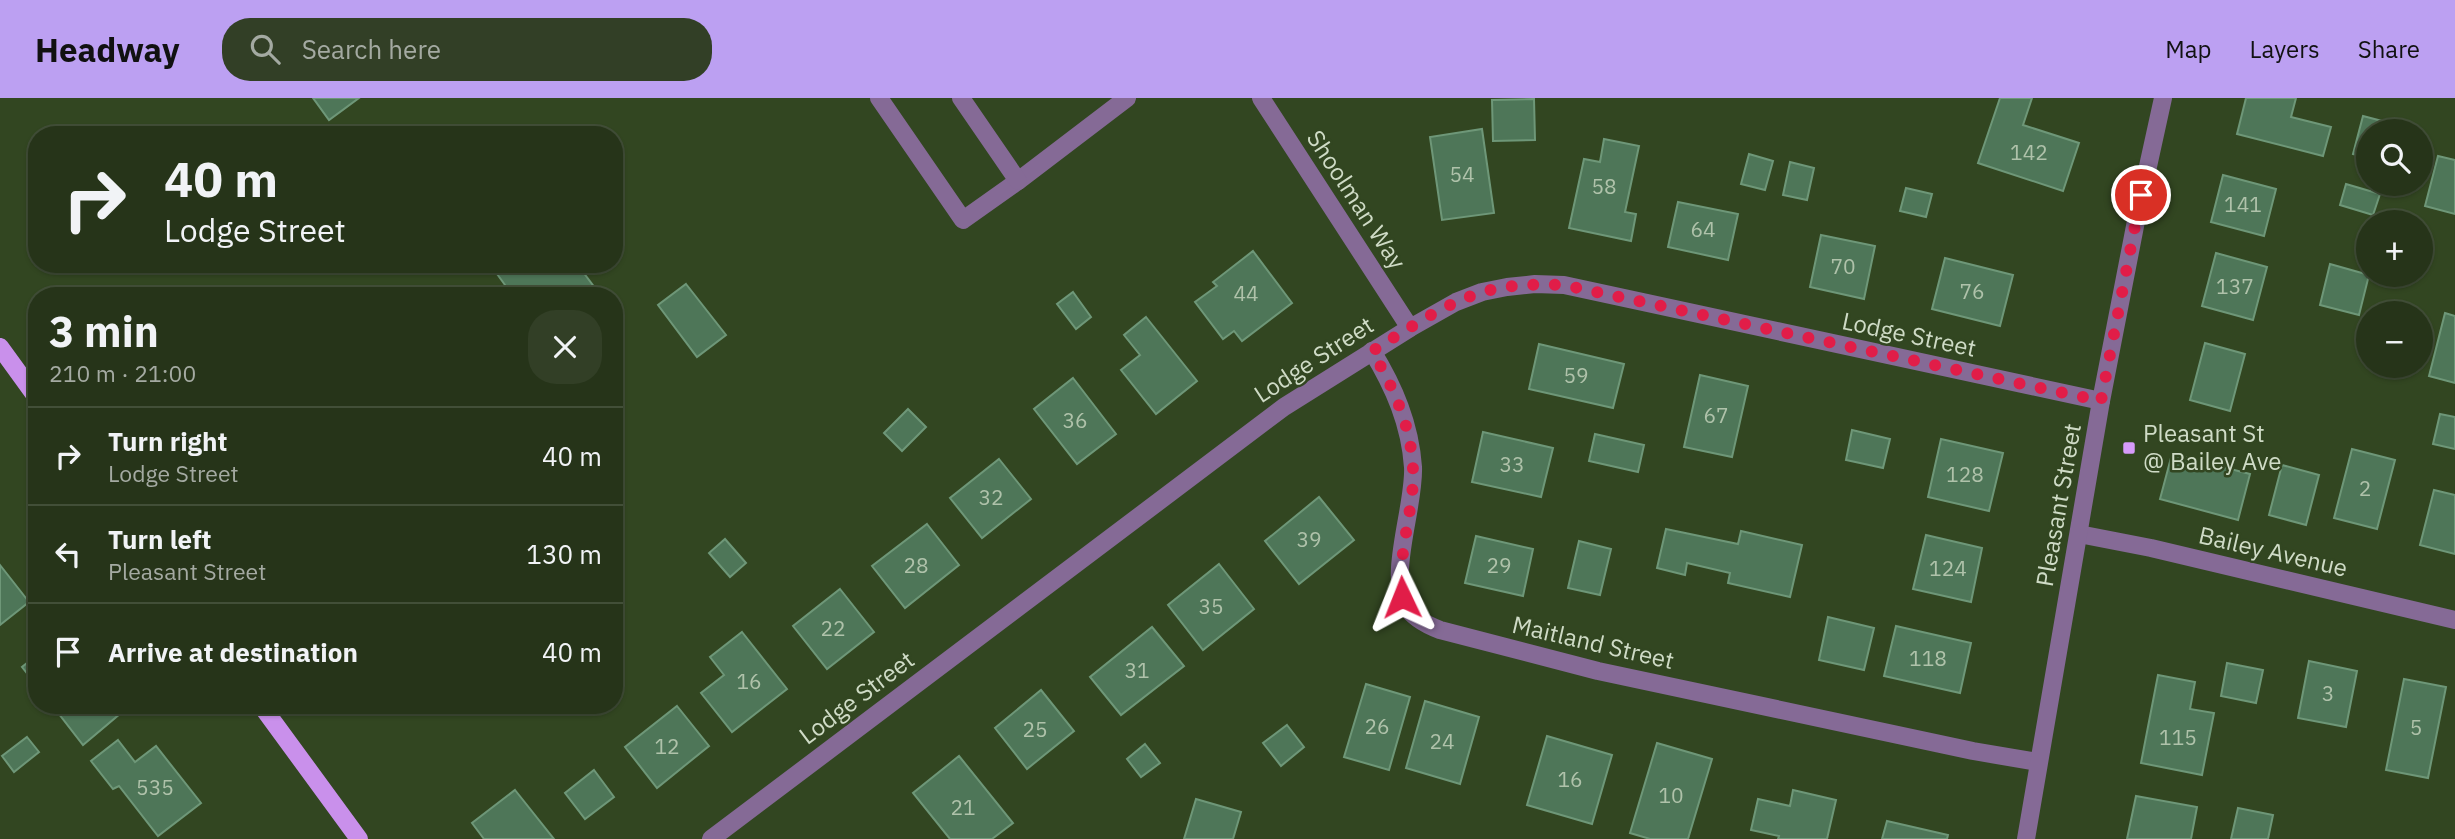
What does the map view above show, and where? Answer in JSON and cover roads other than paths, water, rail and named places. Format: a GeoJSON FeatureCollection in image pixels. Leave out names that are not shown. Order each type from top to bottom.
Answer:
{"type":"FeatureCollection","features":[{"type":"Feature","properties":{"kind":"main road"},"geometry":{"type":"LineString","coordinates":[[0,347],[28,386]]}},
{"type":"Feature","properties":{"kind":"main road"},"geometry":{"type":"LineString","coordinates":[[268,714],[359,839]]}},
{"type":"Feature","properties":{"kind":"street"},"geometry":{"type":"LineString","coordinates":[[879,98],[962,220],[1127,98]]}},
{"type":"Feature","properties":{"kind":"street"},"geometry":{"type":"LineString","coordinates":[[961,98],[1018,181]]}},
{"type":"Feature","properties":{"kind":"street","name":"Shoolman Way"},"geometry":{"type":"LineString","coordinates":[[1261,98],[1410,328]]}},
{"type":"Feature","properties":{"kind":"street","name":"Pleasant Street"},"geometry":{"type":"LineString","coordinates":[[2026,839],[2101,401],[2163,98]]}},
{"type":"Feature","properties":{"kind":"street","name":"Lodge Street"},"geometry":{"type":"LineString","coordinates":[[711,839],[1249,433],[1410,328],[1456,302],[1482,292],[1535,284],[1564,285],[2101,401]]}},
{"type":"Feature","properties":{"kind":"street","name":"Maitland Street"},"geometry":{"type":"LineString","coordinates":[[1372,351],[1398,399],[1406,421],[1413,469],[1401,565],[1402,597],[1406,607],[1428,625],[1440,631],[1598,671],[1973,751],[2038,762]]}},
{"type":"Feature","properties":{"kind":"street","name":"Bailey Avenue"},"geometry":{"type":"LineString","coordinates":[[2079,534],[2151,548],[2455,620]]}},
{"type":"Feature","properties":{"kind":"place","name":"Pleasant St @ Bailey Ave"},"geometry":{"type":"Point","coordinates":[2129,448]}}]}
